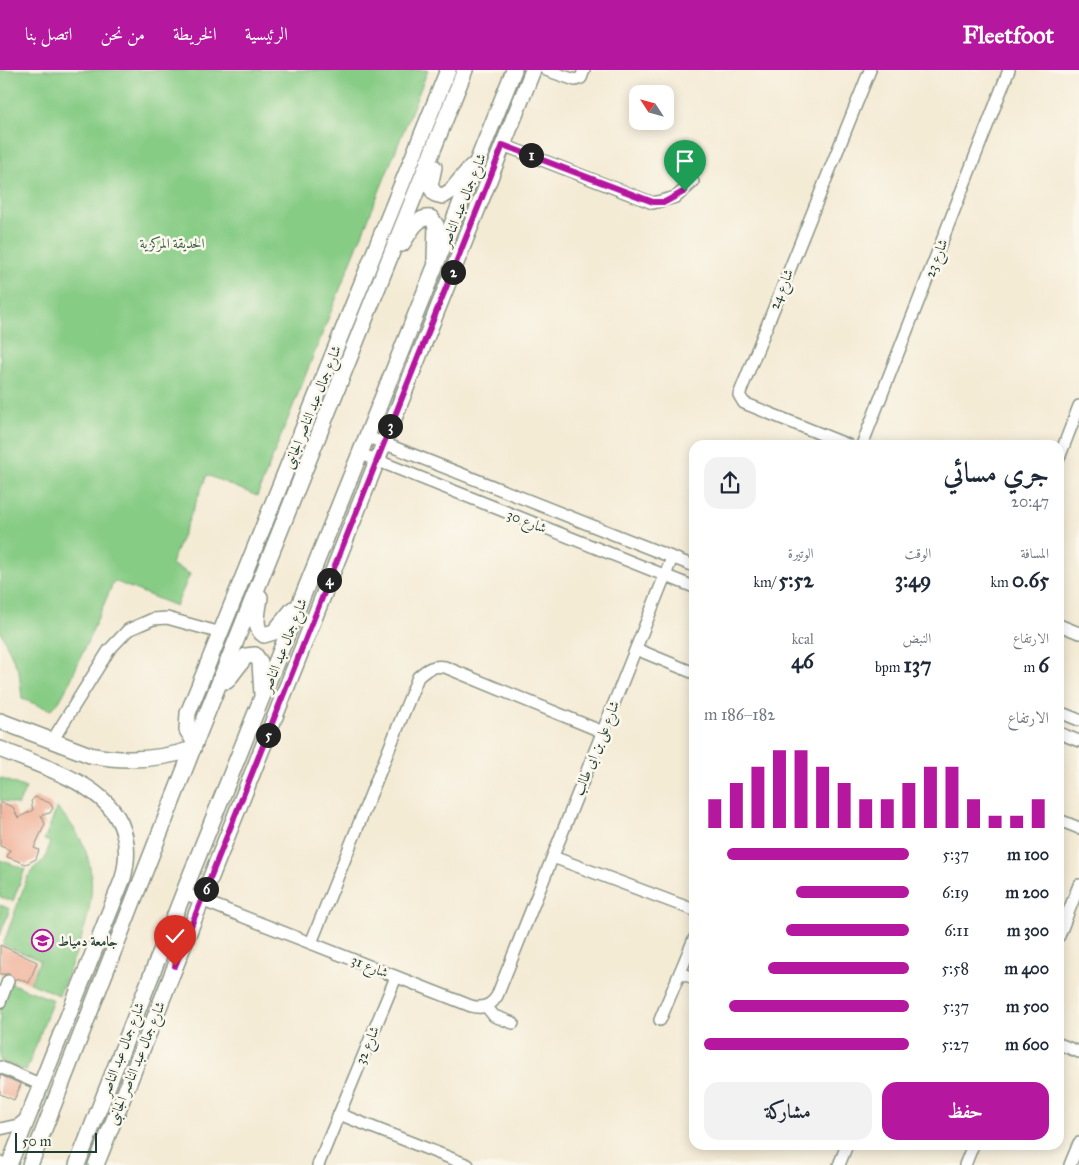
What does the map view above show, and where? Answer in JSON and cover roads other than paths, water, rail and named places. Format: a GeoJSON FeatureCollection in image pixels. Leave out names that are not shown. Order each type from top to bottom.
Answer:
{"type":"FeatureCollection","features":[{"type":"Feature","properties":{"kind":"main road","name":"شارع جمال عبد الناصر الجانبى"},"geometry":{"type":"LineString","coordinates":[[194,746],[187,730],[186,719],[448,70]]}},
{"type":"Feature","properties":{"kind":"main road"},"geometry":{"type":"LineString","coordinates":[[30,1165],[194,746],[466,70]]}},
{"type":"Feature","properties":{"kind":"main road","name":"شارع جمال عبد الناصر"},"geometry":{"type":"LineString","coordinates":[[77,1165],[183,893],[514,70]]}},
{"type":"Feature","properties":{"kind":"main road","name":"شارع جمال عبد الناصر الجانبى"},"geometry":{"type":"LineString","coordinates":[[96,1165],[533,70]]}},
{"type":"Feature","properties":{"kind":"main road"},"geometry":{"type":"LineString","coordinates":[[442,128],[430,186],[434,194],[443,196],[448,194],[480,157]]}},
{"type":"Feature","properties":{"kind":"main road"},"geometry":{"type":"LineString","coordinates":[[387,264],[418,221],[426,217],[431,218],[436,225],[435,270]]}},
{"type":"Feature","properties":{"kind":"main road"},"geometry":{"type":"LineString","coordinates":[[300,436],[316,442]]}},
{"type":"Feature","properties":{"kind":"main road"},"geometry":{"type":"LineString","coordinates":[[263,575],[257,624],[262,634],[270,635],[274,632],[303,598]]}},
{"type":"Feature","properties":{"kind":"main road"},"geometry":{"type":"LineString","coordinates":[[214,697],[244,658],[252,654],[257,656],[260,662],[262,698]]}},
{"type":"Feature","properties":{"kind":"main road"},"geometry":{"type":"LineString","coordinates":[[0,746],[4,723],[90,755],[129,760],[162,757],[194,746]]}},
{"type":"Feature","properties":{"kind":"main road"},"geometry":{"type":"LineString","coordinates":[[0,749],[92,789],[115,814],[126,845],[126,866],[123,878],[9,1165]]}},
{"type":"Feature","properties":{"kind":"main road"},"geometry":{"type":"LineString","coordinates":[[42,1085],[59,1093]]}},
{"type":"Feature","properties":{"kind":"street"},"geometry":{"type":"LineString","coordinates":[[546,70],[575,80],[581,78],[584,70]]}},
{"type":"Feature","properties":{"kind":"street","name":"شارع 24"},"geometry":{"type":"LineString","coordinates":[[836,440],[744,403],[739,396],[870,70]]}},
{"type":"Feature","properties":{"kind":"street","name":"شارع 23"},"geometry":{"type":"LineString","coordinates":[[864,440],[1009,70]]}},
{"type":"Feature","properties":{"kind":"street"},"geometry":{"type":"LineString","coordinates":[[503,145],[653,202],[676,198],[693,182]]}},
{"type":"Feature","properties":{"kind":"street"},"geometry":{"type":"LineString","coordinates":[[1064,445],[1079,406]]}},
{"type":"Feature","properties":{"kind":"street","name":"شارع 30"},"geometry":{"type":"LineString","coordinates":[[368,436],[689,564]]}},
{"type":"Feature","properties":{"kind":"street","name":"شارع 30"},"geometry":{"type":"LineString","coordinates":[[361,454],[689,585]]}},
{"type":"Feature","properties":{"kind":"street","name":"شارع على بن ابى طالب"},"geometry":{"type":"LineString","coordinates":[[486,1006],[497,996],[672,558]]}},
{"type":"Feature","properties":{"kind":"street"},"geometry":{"type":"LineString","coordinates":[[52,741],[109,650],[128,630],[153,619],[167,618],[221,633]]}},
{"type":"Feature","properties":{"kind":"street"},"geometry":{"type":"LineString","coordinates":[[1064,626],[1079,633]]}},
{"type":"Feature","properties":{"kind":"street"},"geometry":{"type":"LineString","coordinates":[[636,649],[689,671]]}},
{"type":"Feature","properties":{"kind":"street"},"geometry":{"type":"LineString","coordinates":[[310,943],[418,677],[424,672],[438,666],[446,667],[603,732]]}},
{"type":"Feature","properties":{"kind":"street"},"geometry":{"type":"LineString","coordinates":[[1064,714],[1079,720]]}},
{"type":"Feature","properties":{"kind":"street"},"geometry":{"type":"LineString","coordinates":[[1064,735],[1079,741]]}},
{"type":"Feature","properties":{"kind":"street"},"geometry":{"type":"LineString","coordinates":[[1064,822],[1079,828]]}},
{"type":"Feature","properties":{"kind":"street"},"geometry":{"type":"LineString","coordinates":[[553,857],[689,908]]}},
{"type":"Feature","properties":{"kind":"street"},"geometry":{"type":"LineString","coordinates":[[1064,923],[1079,885]]}},
{"type":"Feature","properties":{"kind":"street","name":"شارع 31"},"geometry":{"type":"LineString","coordinates":[[183,893],[471,1006],[486,1006]]}},
{"type":"Feature","properties":{"kind":"street"},"geometry":{"type":"LineString","coordinates":[[660,1020],[689,951]]}},
{"type":"Feature","properties":{"kind":"street"},"geometry":{"type":"LineString","coordinates":[[680,972],[689,976]]}},
{"type":"Feature","properties":{"kind":"street","name":"شارع 32"},"geometry":{"type":"LineString","coordinates":[[318,1165],[396,977]]}},
{"type":"Feature","properties":{"kind":"street"},"geometry":{"type":"LineString","coordinates":[[0,1002],[8,981]]}},
{"type":"Feature","properties":{"kind":"street"},"geometry":{"type":"LineString","coordinates":[[486,1006],[498,1018],[513,1023]]}},
{"type":"Feature","properties":{"kind":"street"},"geometry":{"type":"LineString","coordinates":[[1064,1046],[1079,1052]]}},
{"type":"Feature","properties":{"kind":"street"},"geometry":{"type":"LineString","coordinates":[[0,1067],[42,1085]]}},
{"type":"Feature","properties":{"kind":"street"},"geometry":{"type":"LineString","coordinates":[[339,1114],[468,1165]]}},
{"type":"Feature","properties":{"kind":"street"},"geometry":{"type":"LineString","coordinates":[[0,1130],[18,1125],[28,1117]]}},
{"type":"Feature","properties":{"kind":"street"},"geometry":{"type":"LineString","coordinates":[[1070,1165],[1079,1143]]}},
{"type":"Feature","properties":{"kind":"street"},"geometry":{"type":"LineString","coordinates":[[839,1165],[845,1150]]}},
{"type":"Feature","properties":{"kind":"street"},"geometry":{"type":"LineString","coordinates":[[965,1165],[971,1150]]}},
{"type":"Feature","properties":{"kind":"place","name":"جامعة دمياط"},"geometry":{"type":"Point","coordinates":[42,941]}},
{"type":"Feature","properties":{"kind":"park label","name":"الحديقة المركزية"},"geometry":{"type":"Point","coordinates":[172,243]}}]}
